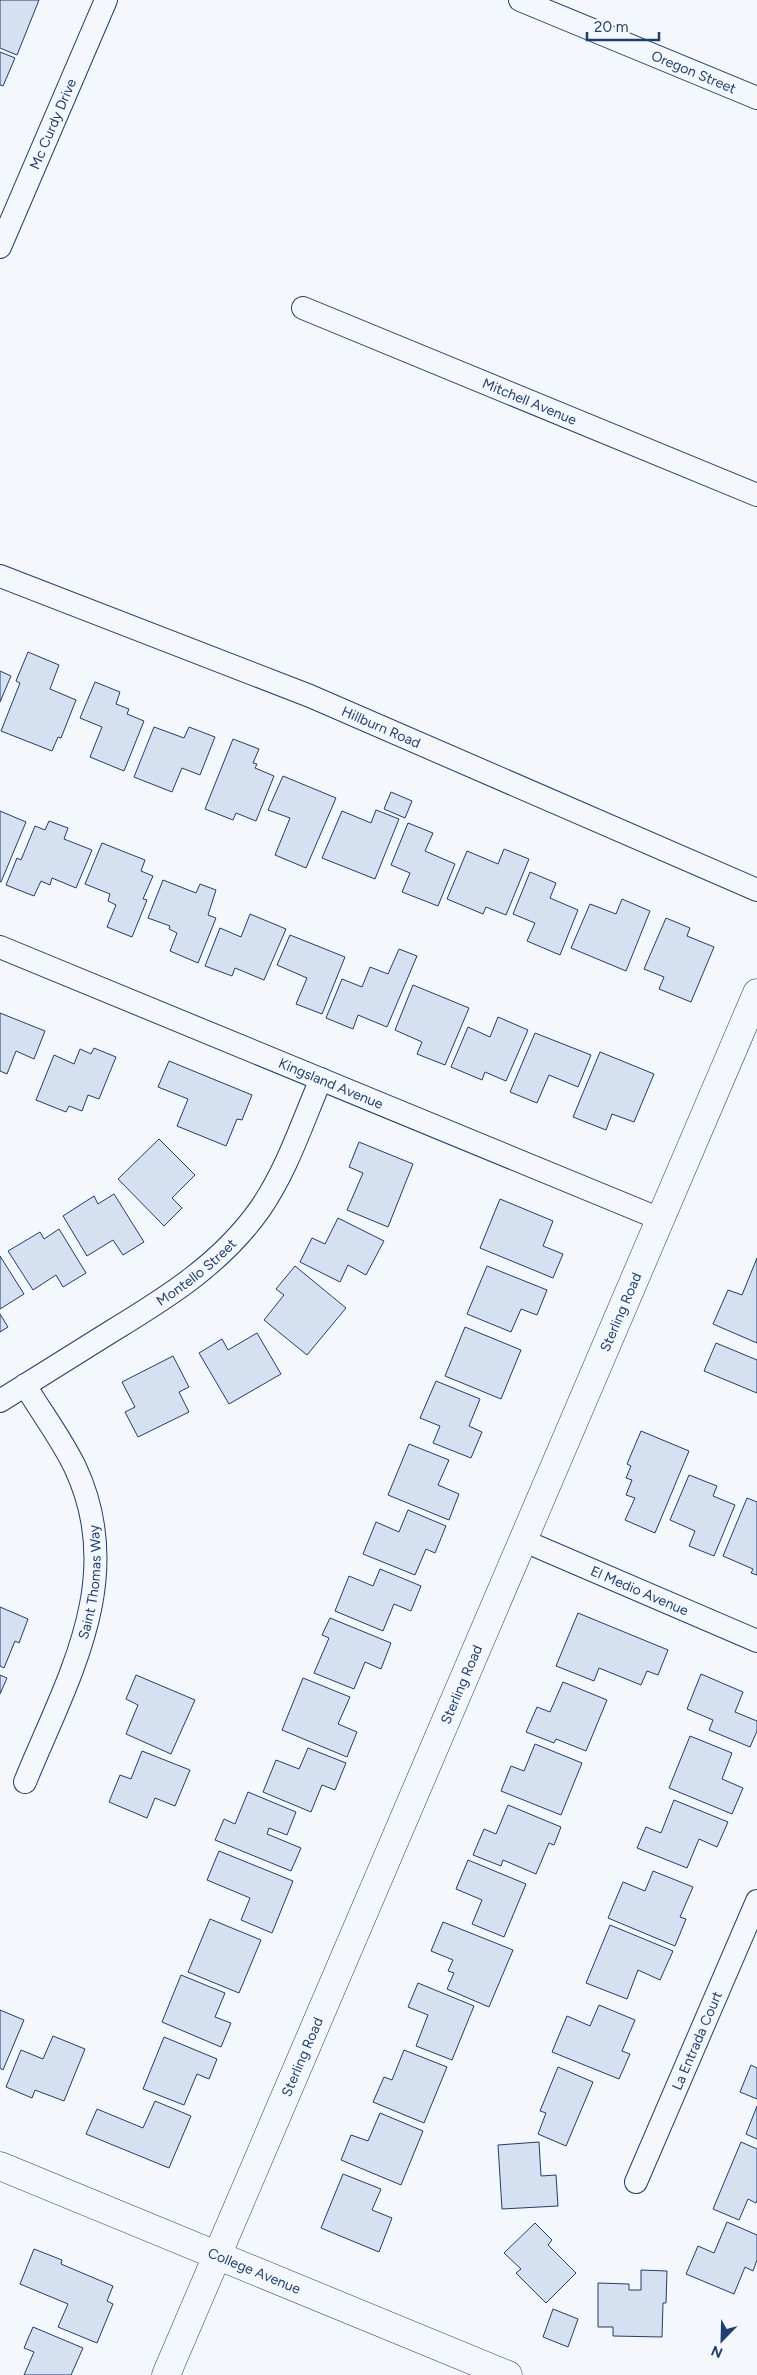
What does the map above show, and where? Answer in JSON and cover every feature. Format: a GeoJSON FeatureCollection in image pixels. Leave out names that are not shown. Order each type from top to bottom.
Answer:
{"type":"FeatureCollection","features":[{"type":"Feature","properties":{"kind":"street","name":"Mc Curdy Drive"},"geometry":{"type":"LineString","coordinates":[[0,247],[106,0]]}},
{"type":"Feature","properties":{"kind":"street","name":"Oregon Street"},"geometry":{"type":"LineString","coordinates":[[520,0],[757,98]]}},
{"type":"Feature","properties":{"kind":"street","name":"Mitchell Avenue"},"geometry":{"type":"LineString","coordinates":[[303,308],[757,494]]}},
{"type":"Feature","properties":{"kind":"street","name":"Hillburn Road"},"geometry":{"type":"LineString","coordinates":[[0,576],[310,696],[757,890]]}},
{"type":"Feature","properties":{"kind":"street","name":"Kingsland Avenue"},"geometry":{"type":"LineString","coordinates":[[0,947],[660,1219]]}},
{"type":"Feature","properties":{"kind":"street","name":"Sterling Road"},"geometry":{"type":"LineString","coordinates":[[166,2375],[757,993]]}},
{"type":"Feature","properties":{"kind":"street","name":"Montello Street"},"geometry":{"type":"LineString","coordinates":[[0,1401],[167,1297],[201,1272],[233,1242],[260,1208],[282,1171],[321,1079]]}},
{"type":"Feature","properties":{"kind":"street","name":"Saint Thomas Way"},"geometry":{"type":"LineString","coordinates":[[25,1385],[75,1467],[89,1507],[96,1541],[96,1576],[92,1611],[80,1648],[25,1782]]}},
{"type":"Feature","properties":{"kind":"street","name":"El Medio Avenue"},"geometry":{"type":"LineString","coordinates":[[522,1540],[757,1641]]}},
{"type":"Feature","properties":{"kind":"street","name":"La Entrada Court"},"geometry":{"type":"LineString","coordinates":[[636,2182],[757,1901]]}},
{"type":"Feature","properties":{"kind":"street","name":"College Avenue"},"geometry":{"type":"LineString","coordinates":[[0,2166],[508,2375]]}},
{"type":"Feature","properties":{"kind":"building"},"geometry":{"type":"Polygon","coordinates":[[[0,0],[39,0],[17,55],[0,48],[0,0]]]}},
{"type":"Feature","properties":{"kind":"building"},"geometry":{"type":"Polygon","coordinates":[[[0,52],[15,58],[3,86],[0,85],[0,52]]]}},
{"type":"Feature","properties":{"kind":"building"},"geometry":{"type":"Polygon","coordinates":[[[28,652],[59,665],[50,689],[76,700],[61,738],[58,737],[52,751],[1,731],[20,683],[16,681],[28,652]]]}},
{"type":"Feature","properties":{"kind":"building"},"geometry":{"type":"Polygon","coordinates":[[[0,671],[11,676],[0,702],[0,671]]]}},
{"type":"Feature","properties":{"kind":"building"},"geometry":{"type":"Polygon","coordinates":[[[95,682],[120,692],[116,704],[129,709],[127,714],[144,721],[124,771],[90,757],[102,727],[80,718],[95,682]]]}},
{"type":"Feature","properties":{"kind":"building"},"geometry":{"type":"Polygon","coordinates":[[[154,727],[184,738],[189,727],[215,737],[200,775],[182,768],[172,792],[134,777],[154,727]]]}},
{"type":"Feature","properties":{"kind":"building"},"geometry":{"type":"Polygon","coordinates":[[[233,739],[259,749],[253,763],[257,764],[255,768],[274,776],[256,821],[236,813],[233,820],[205,809],[233,739]]]}},
{"type":"Feature","properties":{"kind":"building"},"geometry":{"type":"Polygon","coordinates":[[[283,776],[336,798],[306,868],[275,855],[290,818],[268,810],[283,776]]]}},
{"type":"Feature","properties":{"kind":"building"},"geometry":{"type":"Polygon","coordinates":[[[391,792],[412,801],[405,818],[384,809],[391,792]]]}},
{"type":"Feature","properties":{"kind":"building"},"geometry":{"type":"Polygon","coordinates":[[[376,810],[399,819],[375,879],[322,858],[342,811],[371,823],[376,810]]]}},
{"type":"Feature","properties":{"kind":"building"},"geometry":{"type":"Polygon","coordinates":[[[0,811],[26,822],[1,882],[0,882],[0,811]]]}},
{"type":"Feature","properties":{"kind":"building"},"geometry":{"type":"Polygon","coordinates":[[[49,821],[68,828],[64,839],[92,850],[76,888],[52,878],[50,885],[41,881],[34,896],[6,885],[17,858],[21,860],[35,826],[45,830],[49,821]]]}},
{"type":"Feature","properties":{"kind":"building"},"geometry":{"type":"Polygon","coordinates":[[[408,823],[433,833],[425,851],[455,864],[438,906],[402,892],[410,873],[391,865],[408,823]]]}},
{"type":"Feature","properties":{"kind":"building"},"geometry":{"type":"Polygon","coordinates":[[[102,843],[145,860],[141,871],[153,876],[143,899],[147,900],[132,937],[107,927],[116,905],[108,901],[110,894],[85,884],[102,843]]]}},
{"type":"Feature","properties":{"kind":"building"},"geometry":{"type":"Polygon","coordinates":[[[504,849],[529,859],[506,915],[486,907],[483,914],[447,899],[467,851],[498,864],[504,849]]]}},
{"type":"Feature","properties":{"kind":"building"},"geometry":{"type":"Polygon","coordinates":[[[530,872],[556,883],[550,898],[578,910],[560,955],[527,941],[535,923],[513,914],[530,872]]]}},
{"type":"Feature","properties":{"kind":"building"},"geometry":{"type":"Polygon","coordinates":[[[163,880],[196,893],[200,884],[216,890],[208,915],[216,918],[198,963],[170,951],[177,933],[169,929],[170,926],[148,918],[163,880]]]}},
{"type":"Feature","properties":{"kind":"building"},"geometry":{"type":"Polygon","coordinates":[[[622,899],[650,911],[626,971],[571,948],[590,904],[616,914],[622,899]]]}},
{"type":"Feature","properties":{"kind":"building"},"geometry":{"type":"Polygon","coordinates":[[[250,914],[286,929],[264,980],[235,968],[232,976],[205,966],[220,928],[241,937],[250,914]]]}},
{"type":"Feature","properties":{"kind":"building"},"geometry":{"type":"Polygon","coordinates":[[[666,918],[690,928],[687,936],[714,947],[691,1002],[659,989],[664,977],[644,969],[666,918]]]}},
{"type":"Feature","properties":{"kind":"building"},"geometry":{"type":"Polygon","coordinates":[[[290,935],[345,957],[322,1014],[296,1004],[307,978],[277,965],[290,935]]]}},
{"type":"Feature","properties":{"kind":"building"},"geometry":{"type":"Polygon","coordinates":[[[399,949],[417,956],[387,1027],[358,1015],[353,1029],[326,1018],[342,979],[362,987],[370,967],[388,974],[399,949]]]}},
{"type":"Feature","properties":{"kind":"building"},"geometry":{"type":"Polygon","coordinates":[[[413,985],[469,1008],[445,1065],[417,1054],[422,1042],[395,1030],[413,985]]]}},
{"type":"Feature","properties":{"kind":"building"},"geometry":{"type":"Polygon","coordinates":[[[0,1013],[45,1031],[34,1059],[16,1051],[7,1074],[0,1071],[0,1013]]]}},
{"type":"Feature","properties":{"kind":"building"},"geometry":{"type":"Polygon","coordinates":[[[498,1017],[528,1030],[506,1081],[485,1072],[482,1080],[451,1067],[468,1027],[490,1037],[498,1017]]]}},
{"type":"Feature","properties":{"kind":"building"},"geometry":{"type":"Polygon","coordinates":[[[535,1033],[591,1055],[578,1087],[549,1075],[537,1103],[510,1092],[535,1033]]]}},
{"type":"Feature","properties":{"kind":"building"},"geometry":{"type":"Polygon","coordinates":[[[94,1048],[116,1057],[99,1099],[88,1095],[82,1111],[69,1106],[66,1112],[36,1100],[54,1055],[74,1064],[80,1049],[91,1054],[94,1048]]]}},
{"type":"Feature","properties":{"kind":"building"},"geometry":{"type":"Polygon","coordinates":[[[600,1052],[654,1074],[634,1122],[612,1114],[606,1130],[573,1117],[600,1052]]]}},
{"type":"Feature","properties":{"kind":"building"},"geometry":{"type":"Polygon","coordinates":[[[169,1061],[252,1095],[242,1120],[237,1119],[226,1146],[177,1126],[188,1099],[158,1087],[169,1061]]]}},
{"type":"Feature","properties":{"kind":"building"},"geometry":{"type":"Polygon","coordinates":[[[159,1139],[195,1175],[172,1198],[182,1208],[164,1226],[118,1179],[159,1139]]]}},
{"type":"Feature","properties":{"kind":"building"},"geometry":{"type":"Polygon","coordinates":[[[359,1142],[413,1164],[388,1227],[347,1210],[363,1173],[349,1167],[359,1142]]]}},
{"type":"Feature","properties":{"kind":"building"},"geometry":{"type":"Polygon","coordinates":[[[114,1194],[144,1242],[123,1255],[113,1240],[87,1256],[63,1216],[94,1196],[98,1204],[114,1194]]]}},
{"type":"Feature","properties":{"kind":"building"},"geometry":{"type":"Polygon","coordinates":[[[500,1199],[553,1221],[543,1246],[563,1254],[553,1278],[480,1248],[500,1199]]]}},
{"type":"Feature","properties":{"kind":"building"},"geometry":{"type":"Polygon","coordinates":[[[338,1218],[384,1241],[366,1275],[348,1265],[340,1282],[300,1262],[312,1238],[325,1244],[338,1218]]]}},
{"type":"Feature","properties":{"kind":"building"},"geometry":{"type":"Polygon","coordinates":[[[59,1229],[86,1273],[63,1287],[56,1275],[33,1290],[8,1251],[40,1232],[44,1239],[59,1229]]]}},
{"type":"Feature","properties":{"kind":"building"},"geometry":{"type":"Polygon","coordinates":[[[0,1256],[24,1294],[0,1309],[0,1256]]]}},
{"type":"Feature","properties":{"kind":"building"},"geometry":{"type":"Polygon","coordinates":[[[757,1258],[757,1343],[713,1324],[728,1290],[742,1295],[757,1258]]]}},
{"type":"Feature","properties":{"kind":"building"},"geometry":{"type":"Polygon","coordinates":[[[295,1266],[346,1308],[307,1355],[264,1320],[284,1295],[276,1289],[295,1266]]]}},
{"type":"Feature","properties":{"kind":"building"},"geometry":{"type":"Polygon","coordinates":[[[487,1266],[547,1290],[537,1315],[521,1309],[511,1332],[467,1314],[487,1266]]]}},
{"type":"Feature","properties":{"kind":"building"},"geometry":{"type":"Polygon","coordinates":[[[0,1314],[8,1327],[0,1332],[0,1314]]]}},
{"type":"Feature","properties":{"kind":"building"},"geometry":{"type":"Polygon","coordinates":[[[465,1327],[521,1350],[501,1399],[445,1376],[465,1327]]]}},
{"type":"Feature","properties":{"kind":"building"},"geometry":{"type":"Polygon","coordinates":[[[257,1333],[281,1374],[229,1404],[199,1353],[222,1339],[228,1350],[257,1333]]]}},
{"type":"Feature","properties":{"kind":"building"},"geometry":{"type":"Polygon","coordinates":[[[716,1343],[757,1360],[757,1393],[704,1371],[716,1343]]]}},
{"type":"Feature","properties":{"kind":"building"},"geometry":{"type":"Polygon","coordinates":[[[173,1356],[189,1387],[179,1392],[189,1412],[138,1437],[125,1412],[135,1407],[122,1382],[173,1356]]]}},
{"type":"Feature","properties":{"kind":"building"},"geometry":{"type":"Polygon","coordinates":[[[436,1381],[480,1399],[469,1426],[482,1432],[471,1458],[433,1443],[440,1426],[420,1418],[436,1381]]]}},
{"type":"Feature","properties":{"kind":"building"},"geometry":{"type":"Polygon","coordinates":[[[641,1431],[689,1451],[655,1533],[625,1520],[635,1498],[626,1495],[632,1480],[626,1478],[631,1466],[627,1464],[641,1431]]]}},
{"type":"Feature","properties":{"kind":"building"},"geometry":{"type":"Polygon","coordinates":[[[409,1444],[449,1460],[438,1485],[459,1494],[449,1520],[388,1495],[409,1444]]]}},
{"type":"Feature","properties":{"kind":"building"},"geometry":{"type":"Polygon","coordinates":[[[689,1475],[717,1486],[713,1496],[735,1505],[714,1556],[689,1546],[695,1531],[670,1520],[689,1475]]]}},
{"type":"Feature","properties":{"kind":"building"},"geometry":{"type":"Polygon","coordinates":[[[747,1498],[757,1502],[757,1575],[751,1573],[753,1569],[723,1556],[747,1498]]]}},
{"type":"Feature","properties":{"kind":"building"},"geometry":{"type":"Polygon","coordinates":[[[408,1510],[446,1526],[435,1553],[426,1549],[415,1575],[363,1554],[376,1522],[399,1532],[408,1510]]]}},
{"type":"Feature","properties":{"kind":"building"},"geometry":{"type":"Polygon","coordinates":[[[380,1569],[421,1586],[411,1611],[394,1604],[383,1631],[335,1611],[349,1576],[373,1586],[380,1569]]]}},
{"type":"Feature","properties":{"kind":"building"},"geometry":{"type":"Polygon","coordinates":[[[0,1607],[28,1619],[19,1643],[15,1641],[4,1668],[0,1666],[0,1607]]]}},
{"type":"Feature","properties":{"kind":"building"},"geometry":{"type":"Polygon","coordinates":[[[578,1613],[668,1650],[658,1675],[647,1671],[641,1685],[599,1668],[594,1681],[556,1666],[578,1613]]]}},
{"type":"Feature","properties":{"kind":"building"},"geometry":{"type":"Polygon","coordinates":[[[330,1618],[391,1643],[381,1669],[365,1662],[354,1689],[314,1673],[329,1638],[322,1635],[330,1618]]]}},
{"type":"Feature","properties":{"kind":"building"},"geometry":{"type":"Polygon","coordinates":[[[701,1674],[743,1692],[735,1712],[757,1721],[757,1731],[750,1747],[709,1730],[713,1720],[687,1709],[701,1674]]]}},
{"type":"Feature","properties":{"kind":"building"},"geometry":{"type":"Polygon","coordinates":[[[0,1675],[7,1678],[0,1694],[0,1675]]]}},
{"type":"Feature","properties":{"kind":"building"},"geometry":{"type":"Polygon","coordinates":[[[136,1675],[195,1700],[171,1754],[126,1734],[138,1705],[126,1699],[136,1675]]]}},
{"type":"Feature","properties":{"kind":"building"},"geometry":{"type":"Polygon","coordinates":[[[303,1678],[350,1697],[338,1724],[357,1732],[347,1757],[282,1730],[303,1678]]]}},
{"type":"Feature","properties":{"kind":"building"},"geometry":{"type":"Polygon","coordinates":[[[563,1682],[607,1700],[586,1751],[556,1739],[554,1743],[526,1732],[537,1707],[550,1712],[563,1682]]]}},
{"type":"Feature","properties":{"kind":"building"},"geometry":{"type":"Polygon","coordinates":[[[690,1736],[732,1753],[722,1779],[743,1788],[732,1814],[669,1788],[690,1736]]]}},
{"type":"Feature","properties":{"kind":"building"},"geometry":{"type":"Polygon","coordinates":[[[535,1744],[582,1763],[561,1815],[501,1791],[511,1766],[524,1771],[535,1744]]]}},
{"type":"Feature","properties":{"kind":"building"},"geometry":{"type":"Polygon","coordinates":[[[308,1748],[346,1763],[335,1790],[322,1785],[311,1812],[263,1792],[276,1760],[299,1769],[308,1748]]]}},
{"type":"Feature","properties":{"kind":"building"},"geometry":{"type":"Polygon","coordinates":[[[142,1751],[190,1770],[175,1806],[155,1798],[147,1818],[109,1802],[120,1775],[131,1779],[142,1751]]]}},
{"type":"Feature","properties":{"kind":"building"},"geometry":{"type":"Polygon","coordinates":[[[248,1792],[296,1812],[287,1835],[269,1828],[267,1834],[301,1848],[291,1871],[215,1840],[224,1819],[235,1824],[248,1792]]]}},
{"type":"Feature","properties":{"kind":"building"},"geometry":{"type":"Polygon","coordinates":[[[674,1800],[728,1822],[717,1847],[699,1839],[687,1868],[637,1848],[646,1827],[661,1833],[674,1800]]]}},
{"type":"Feature","properties":{"kind":"building"},"geometry":{"type":"Polygon","coordinates":[[[508,1805],[561,1827],[554,1845],[549,1843],[536,1874],[503,1860],[501,1866],[473,1855],[484,1829],[496,1834],[508,1805]]]}},
{"type":"Feature","properties":{"kind":"building"},"geometry":{"type":"Polygon","coordinates":[[[219,1851],[293,1881],[272,1933],[241,1920],[250,1898],[207,1880],[219,1851]]]}},
{"type":"Feature","properties":{"kind":"building"},"geometry":{"type":"Polygon","coordinates":[[[468,1860],[526,1884],[504,1937],[472,1924],[482,1900],[456,1889],[468,1860]]]}},
{"type":"Feature","properties":{"kind":"building"},"geometry":{"type":"Polygon","coordinates":[[[653,1871],[693,1887],[680,1917],[686,1919],[675,1946],[608,1918],[623,1882],[645,1891],[653,1871]]]}},
{"type":"Feature","properties":{"kind":"building"},"geometry":{"type":"Polygon","coordinates":[[[210,1919],[261,1940],[239,1993],[188,1972],[210,1919]]]}},
{"type":"Feature","properties":{"kind":"building"},"geometry":{"type":"Polygon","coordinates":[[[443,1922],[513,1950],[489,2007],[447,1989],[454,1973],[448,1971],[453,1960],[431,1951],[443,1922]]]}},
{"type":"Feature","properties":{"kind":"building"},"geometry":{"type":"Polygon","coordinates":[[[610,1925],[673,1951],[660,1980],[638,1970],[627,1999],[586,1983],[610,1925]]]}},
{"type":"Feature","properties":{"kind":"building"},"geometry":{"type":"Polygon","coordinates":[[[181,1975],[225,1993],[215,2017],[231,2023],[221,2047],[162,2022],[181,1975]]]}},
{"type":"Feature","properties":{"kind":"building"},"geometry":{"type":"Polygon","coordinates":[[[418,1983],[474,2006],[452,2060],[416,2046],[428,2015],[408,2007],[418,1983]]]}},
{"type":"Feature","properties":{"kind":"building"},"geometry":{"type":"Polygon","coordinates":[[[599,2005],[635,2020],[622,2051],[630,2054],[619,2079],[552,2052],[567,2016],[590,2026],[599,2005]]]}},
{"type":"Feature","properties":{"kind":"building"},"geometry":{"type":"Polygon","coordinates":[[[0,2010],[24,2020],[3,2070],[0,2068],[0,2010]]]}},
{"type":"Feature","properties":{"kind":"building"},"geometry":{"type":"Polygon","coordinates":[[[53,2036],[85,2049],[64,2101],[35,2090],[32,2098],[6,2087],[21,2050],[43,2059],[53,2036]]]}},
{"type":"Feature","properties":{"kind":"building"},"geometry":{"type":"Polygon","coordinates":[[[164,2037],[217,2059],[209,2079],[197,2074],[184,2105],[143,2089],[164,2037]]]}},
{"type":"Feature","properties":{"kind":"building"},"geometry":{"type":"Polygon","coordinates":[[[404,2050],[447,2067],[424,2123],[373,2102],[384,2077],[392,2080],[404,2050]]]}},
{"type":"Feature","properties":{"kind":"building"},"geometry":{"type":"Polygon","coordinates":[[[751,2065],[757,2068],[757,2099],[740,2092],[751,2065]]]}},
{"type":"Feature","properties":{"kind":"building"},"geometry":{"type":"Polygon","coordinates":[[[558,2067],[593,2082],[566,2146],[538,2134],[546,2113],[540,2111],[558,2067]]]}},
{"type":"Feature","properties":{"kind":"building"},"geometry":{"type":"Polygon","coordinates":[[[155,2101],[191,2116],[169,2168],[86,2134],[97,2109],[143,2128],[155,2101]]]}},
{"type":"Feature","properties":{"kind":"building"},"geometry":{"type":"Polygon","coordinates":[[[757,2106],[757,2139],[746,2134],[757,2106]]]}},
{"type":"Feature","properties":{"kind":"building"},"geometry":{"type":"Polygon","coordinates":[[[380,2113],[423,2131],[401,2185],[341,2160],[351,2135],[368,2141],[380,2113]]]}},
{"type":"Feature","properties":{"kind":"building"},"geometry":{"type":"Polygon","coordinates":[[[539,2142],[541,2176],[556,2175],[558,2206],[502,2209],[498,2145],[539,2142]]]}},
{"type":"Feature","properties":{"kind":"building"},"geometry":{"type":"Polygon","coordinates":[[[741,2142],[757,2149],[757,2200],[756,2203],[748,2199],[739,2220],[713,2209],[741,2142]]]}},
{"type":"Feature","properties":{"kind":"building"},"geometry":{"type":"Polygon","coordinates":[[[343,2174],[381,2189],[372,2210],[392,2218],[379,2252],[321,2228],[343,2174]]]}},
{"type":"Feature","properties":{"kind":"building"},"geometry":{"type":"Polygon","coordinates":[[[727,2222],[757,2235],[757,2260],[753,2271],[745,2267],[734,2294],[686,2274],[698,2246],[714,2253],[727,2222]]]}},
{"type":"Feature","properties":{"kind":"building"},"geometry":{"type":"Polygon","coordinates":[[[535,2223],[552,2240],[548,2245],[576,2273],[546,2303],[516,2273],[521,2269],[504,2253],[535,2223]]]}},
{"type":"Feature","properties":{"kind":"building"},"geometry":{"type":"Polygon","coordinates":[[[34,2249],[62,2260],[61,2264],[113,2286],[107,2301],[113,2304],[97,2343],[58,2327],[68,2304],[20,2284],[34,2249]]]}},
{"type":"Feature","properties":{"kind":"building"},"geometry":{"type":"Polygon","coordinates":[[[641,2270],[667,2271],[666,2303],[663,2303],[662,2337],[613,2336],[613,2327],[598,2327],[598,2283],[629,2284],[629,2290],[641,2290],[641,2270]]]}},
{"type":"Feature","properties":{"kind":"building"},"geometry":{"type":"Polygon","coordinates":[[[553,2309],[578,2319],[568,2347],[543,2337],[553,2309]]]}},
{"type":"Feature","properties":{"kind":"building"},"geometry":{"type":"Polygon","coordinates":[[[33,2327],[83,2348],[71,2375],[24,2375],[34,2352],[24,2348],[33,2327]]]}}]}
